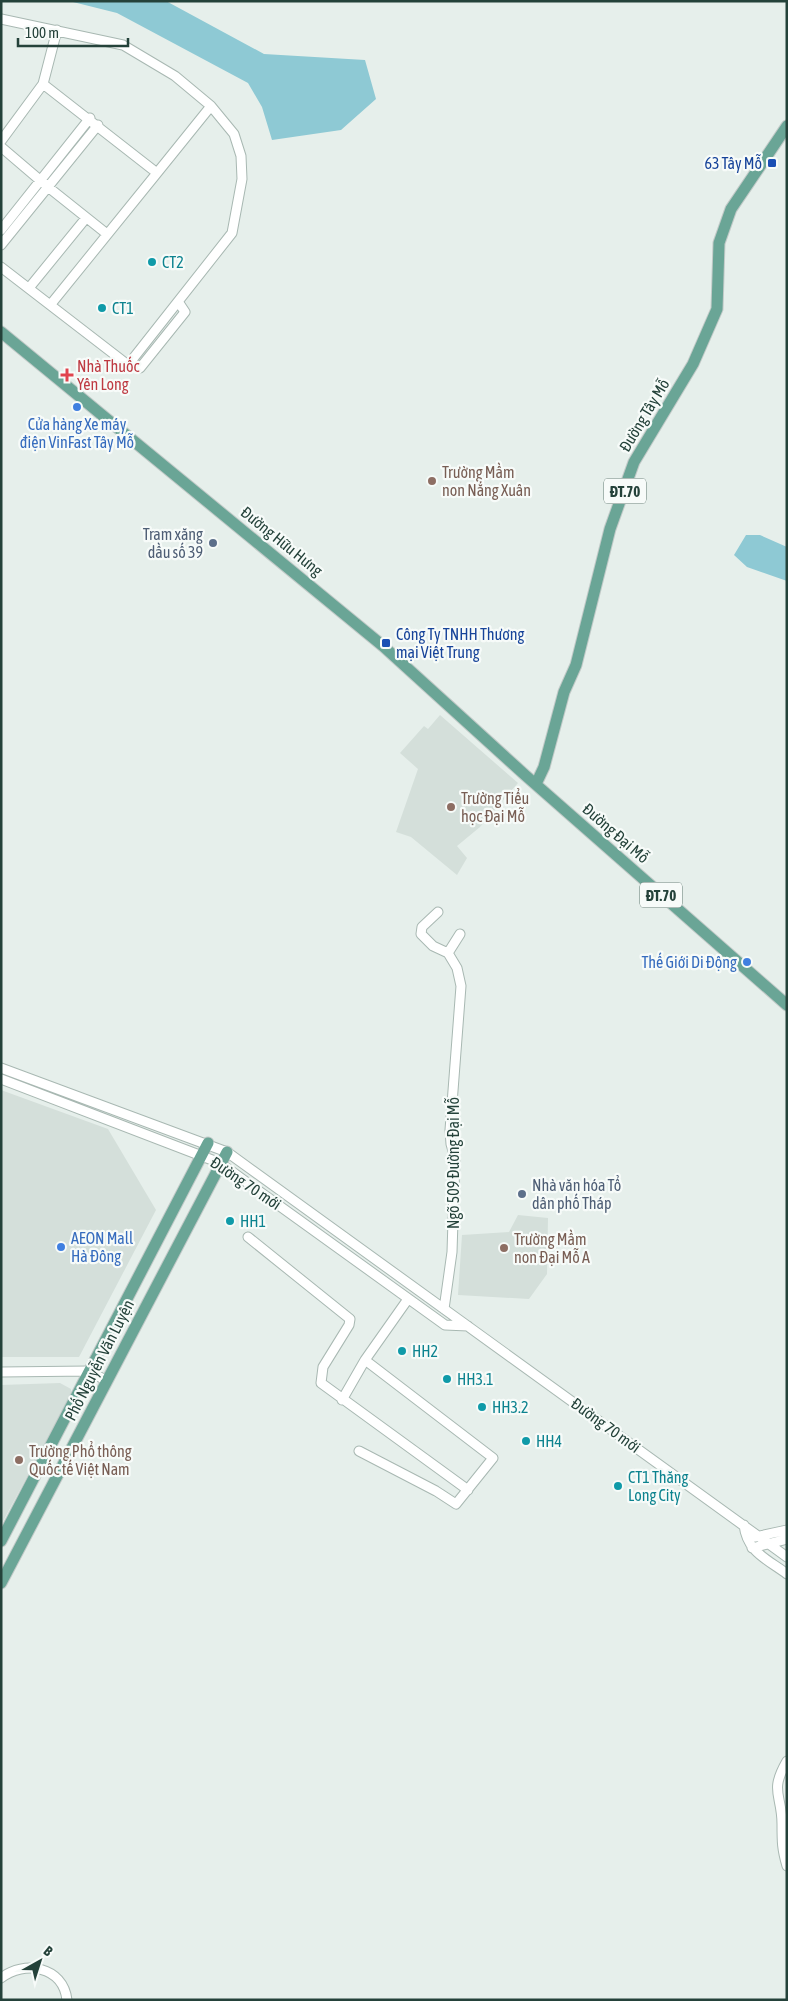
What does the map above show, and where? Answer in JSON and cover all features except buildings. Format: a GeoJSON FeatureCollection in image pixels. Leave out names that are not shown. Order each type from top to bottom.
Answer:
{"type":"FeatureCollection","features":[{"type":"Feature","properties":{"kind":"main road","name":"Đường Tây Mỗ"},"geometry":{"type":"LineString","coordinates":[[536,784],[544,767],[564,692],[576,665],[610,530],[634,462],[693,364],[717,309],[719,243],[731,209],[787,126]]}},
{"type":"Feature","properties":{"kind":"main road","name":"Đường Hữu Hưng"},"geometry":{"type":"LineString","coordinates":[[1,332],[384,646],[536,784]]}},
{"type":"Feature","properties":{"kind":"main road","name":"Đường Đại Mỗ"},"geometry":{"type":"LineString","coordinates":[[536,784],[787,1005]]}},
{"type":"Feature","properties":{"kind":"main road","name":"Phố Nguyễn Văn Luyện"},"geometry":{"type":"LineString","coordinates":[[1,1541],[89,1371],[131,1296],[208,1144]]}},
{"type":"Feature","properties":{"kind":"main road","name":"Phố Nguyễn Văn Luyện"},"geometry":{"type":"LineString","coordinates":[[3,1578],[227,1152]]}},
{"type":"Feature","properties":{"kind":"main road"},"geometry":{"type":"LineString","coordinates":[[7,1530],[25,1539]]}},
{"type":"Feature","properties":{"kind":"street"},"geometry":{"type":"LineString","coordinates":[[1,19],[123,45],[176,76],[211,106],[234,134],[242,156],[242,179],[232,233],[179,303],[185,312],[140,368],[128,364],[1,267]]}},
{"type":"Feature","properties":{"kind":"street"},"geometry":{"type":"LineString","coordinates":[[1,141],[44,84],[57,30]]}},
{"type":"Feature","properties":{"kind":"street"},"geometry":{"type":"LineString","coordinates":[[44,84],[90,118],[157,173]]}},
{"type":"Feature","properties":{"kind":"street"},"geometry":{"type":"LineString","coordinates":[[51,304],[211,106]]}},
{"type":"Feature","properties":{"kind":"street"},"geometry":{"type":"LineString","coordinates":[[1,230],[90,118]]}},
{"type":"Feature","properties":{"kind":"street"},"geometry":{"type":"LineString","coordinates":[[1,245],[98,125]]}},
{"type":"Feature","properties":{"kind":"street"},"geometry":{"type":"LineString","coordinates":[[1,146],[40,181],[107,234]]}},
{"type":"Feature","properties":{"kind":"street"},"geometry":{"type":"LineString","coordinates":[[29,288],[86,218]]}},
{"type":"Feature","properties":{"kind":"street"},"geometry":{"type":"LineString","coordinates":[[438,912],[422,926],[421,934],[434,946],[448,953],[460,934]]}},
{"type":"Feature","properties":{"kind":"street","name":"Ngõ 509 Đường Đại Mỗ"},"geometry":{"type":"LineString","coordinates":[[444,1309],[453,1229],[455,1158],[450,1130],[461,986],[456,968],[448,953]]}},
{"type":"Feature","properties":{"kind":"street"},"geometry":{"type":"LineString","coordinates":[[1,1068],[19,1080]]}},
{"type":"Feature","properties":{"kind":"street","name":"Đường 70 mới"},"geometry":{"type":"LineString","coordinates":[[1,1078],[19,1080],[227,1152],[787,1557]]}},
{"type":"Feature","properties":{"kind":"street","name":"Đường 70 mới"},"geometry":{"type":"LineString","coordinates":[[19,1080],[220,1163],[444,1325],[468,1326]]}},
{"type":"Feature","properties":{"kind":"street"},"geometry":{"type":"LineString","coordinates":[[248,1237],[350,1319],[349,1325],[323,1366],[321,1383],[468,1490]]}},
{"type":"Feature","properties":{"kind":"street"},"geometry":{"type":"LineString","coordinates":[[342,1400],[366,1360],[408,1299]]}},
{"type":"Feature","properties":{"kind":"street"},"geometry":{"type":"LineString","coordinates":[[359,1451],[436,1491],[456,1504],[493,1458],[366,1360]]}},
{"type":"Feature","properties":{"kind":"street"},"geometry":{"type":"LineString","coordinates":[[1,1372],[89,1371],[107,1380]]}},
{"type":"Feature","properties":{"kind":"street"},"geometry":{"type":"LineString","coordinates":[[744,1526],[746,1540],[752,1548],[787,1574]]}},
{"type":"Feature","properties":{"kind":"street"},"geometry":{"type":"LineString","coordinates":[[746,1540],[787,1530]]}},
{"type":"Feature","properties":{"kind":"street"},"geometry":{"type":"LineString","coordinates":[[752,1548],[787,1539]]}},
{"type":"Feature","properties":{"kind":"street"},"geometry":{"type":"LineString","coordinates":[[787,1761],[779,1775],[776,1788],[784,1827],[780,1842],[787,1866]]}},
{"type":"Feature","properties":{"kind":"street"},"geometry":{"type":"LineString","coordinates":[[1,1978],[21,1967],[34,1967],[46,1971],[62,1985],[67,2000]]}},
{"type":"Feature","properties":{"kind":"shaded area","name":"Trường Tiểu học Đại Mỗ"},"geometry":{"type":"Polygon","coordinates":[[[440,715],[518,783],[480,827],[457,846],[467,858],[457,875],[411,837],[396,832],[418,769],[400,753],[424,726],[428,729],[440,715]]]}},
{"type":"Feature","properties":{"kind":"shaded area"},"geometry":{"type":"Polygon","coordinates":[[[1,1090],[108,1129],[156,1210],[79,1357],[1,1357],[1,1090]]]}},
{"type":"Feature","properties":{"kind":"shaded area","name":"Trường Mầm non Đại Mỗ A"},"geometry":{"type":"Polygon","coordinates":[[[518,1215],[548,1218],[547,1274],[529,1299],[458,1295],[462,1235],[509,1232],[518,1215]]]}},
{"type":"Feature","properties":{"kind":"shaded area","name":"Trường Phổ thông Quốc tế Việt Nam"},"geometry":{"type":"Polygon","coordinates":[[[60,1383],[71,1389],[71,1395],[1,1525],[1,1385],[60,1383]]]}},
{"type":"Feature","properties":{"kind":"water"},"geometry":{"type":"Polygon","coordinates":[[[69,1],[166,1],[264,54],[365,60],[376,99],[341,130],[272,140],[262,107],[248,83],[117,13],[69,1]]]}},
{"type":"Feature","properties":{"kind":"water"},"geometry":{"type":"Polygon","coordinates":[[[746,535],[760,535],[787,547],[787,581],[747,567],[734,555],[746,535]]]}},
{"type":"Feature","properties":{"kind":"place","name":"63 Tây Mỗ"},"geometry":{"type":"Point","coordinates":[772,163]}},
{"type":"Feature","properties":{"kind":"place","name":"CT2"},"geometry":{"type":"Point","coordinates":[152,262]}},
{"type":"Feature","properties":{"kind":"place","name":"CT1"},"geometry":{"type":"Point","coordinates":[102,308]}},
{"type":"Feature","properties":{"kind":"place","name":"Nhà Thuốc Yên Long"},"geometry":{"type":"Point","coordinates":[67,375]}},
{"type":"Feature","properties":{"kind":"place","name":"Cửa hàng Xe máy điện VinFast Tây Mỗ"},"geometry":{"type":"Point","coordinates":[77,407]}},
{"type":"Feature","properties":{"kind":"place","name":"Trường Mầm non Nắng Xuân"},"geometry":{"type":"Point","coordinates":[432,481]}},
{"type":"Feature","properties":{"kind":"place","name":"Trạm xăng dầu số 39"},"geometry":{"type":"Point","coordinates":[213,543]}},
{"type":"Feature","properties":{"kind":"place","name":"Công Ty TNHH Thương mại Việt Trung"},"geometry":{"type":"Point","coordinates":[386,643]}},
{"type":"Feature","properties":{"kind":"place","name":"Trường Tiểu học Đại Mỗ"},"geometry":{"type":"Point","coordinates":[451,807]}},
{"type":"Feature","properties":{"kind":"place","name":"Thế Giới Di Động"},"geometry":{"type":"Point","coordinates":[747,962]}},
{"type":"Feature","properties":{"kind":"place","name":"Nhà văn hóa Tổ dân phố Tháp"},"geometry":{"type":"Point","coordinates":[522,1194]}},
{"type":"Feature","properties":{"kind":"place","name":"HH1"},"geometry":{"type":"Point","coordinates":[230,1221]}},
{"type":"Feature","properties":{"kind":"place","name":"AEON Mall Hà Đông"},"geometry":{"type":"Point","coordinates":[61,1247]}},
{"type":"Feature","properties":{"kind":"place","name":"Trường Mầm non Đại Mỗ A"},"geometry":{"type":"Point","coordinates":[504,1248]}},
{"type":"Feature","properties":{"kind":"place","name":"HH2"},"geometry":{"type":"Point","coordinates":[402,1351]}},
{"type":"Feature","properties":{"kind":"place","name":"HH3.1"},"geometry":{"type":"Point","coordinates":[447,1379]}},
{"type":"Feature","properties":{"kind":"place","name":"HH3.2"},"geometry":{"type":"Point","coordinates":[482,1407]}},
{"type":"Feature","properties":{"kind":"place","name":"HH4"},"geometry":{"type":"Point","coordinates":[526,1441]}},
{"type":"Feature","properties":{"kind":"place","name":"Trường Phổ thông Quốc tế Việt Nam"},"geometry":{"type":"Point","coordinates":[19,1460]}},
{"type":"Feature","properties":{"kind":"place","name":"CT1 Thăng Long City"},"geometry":{"type":"Point","coordinates":[618,1486]}}]}
